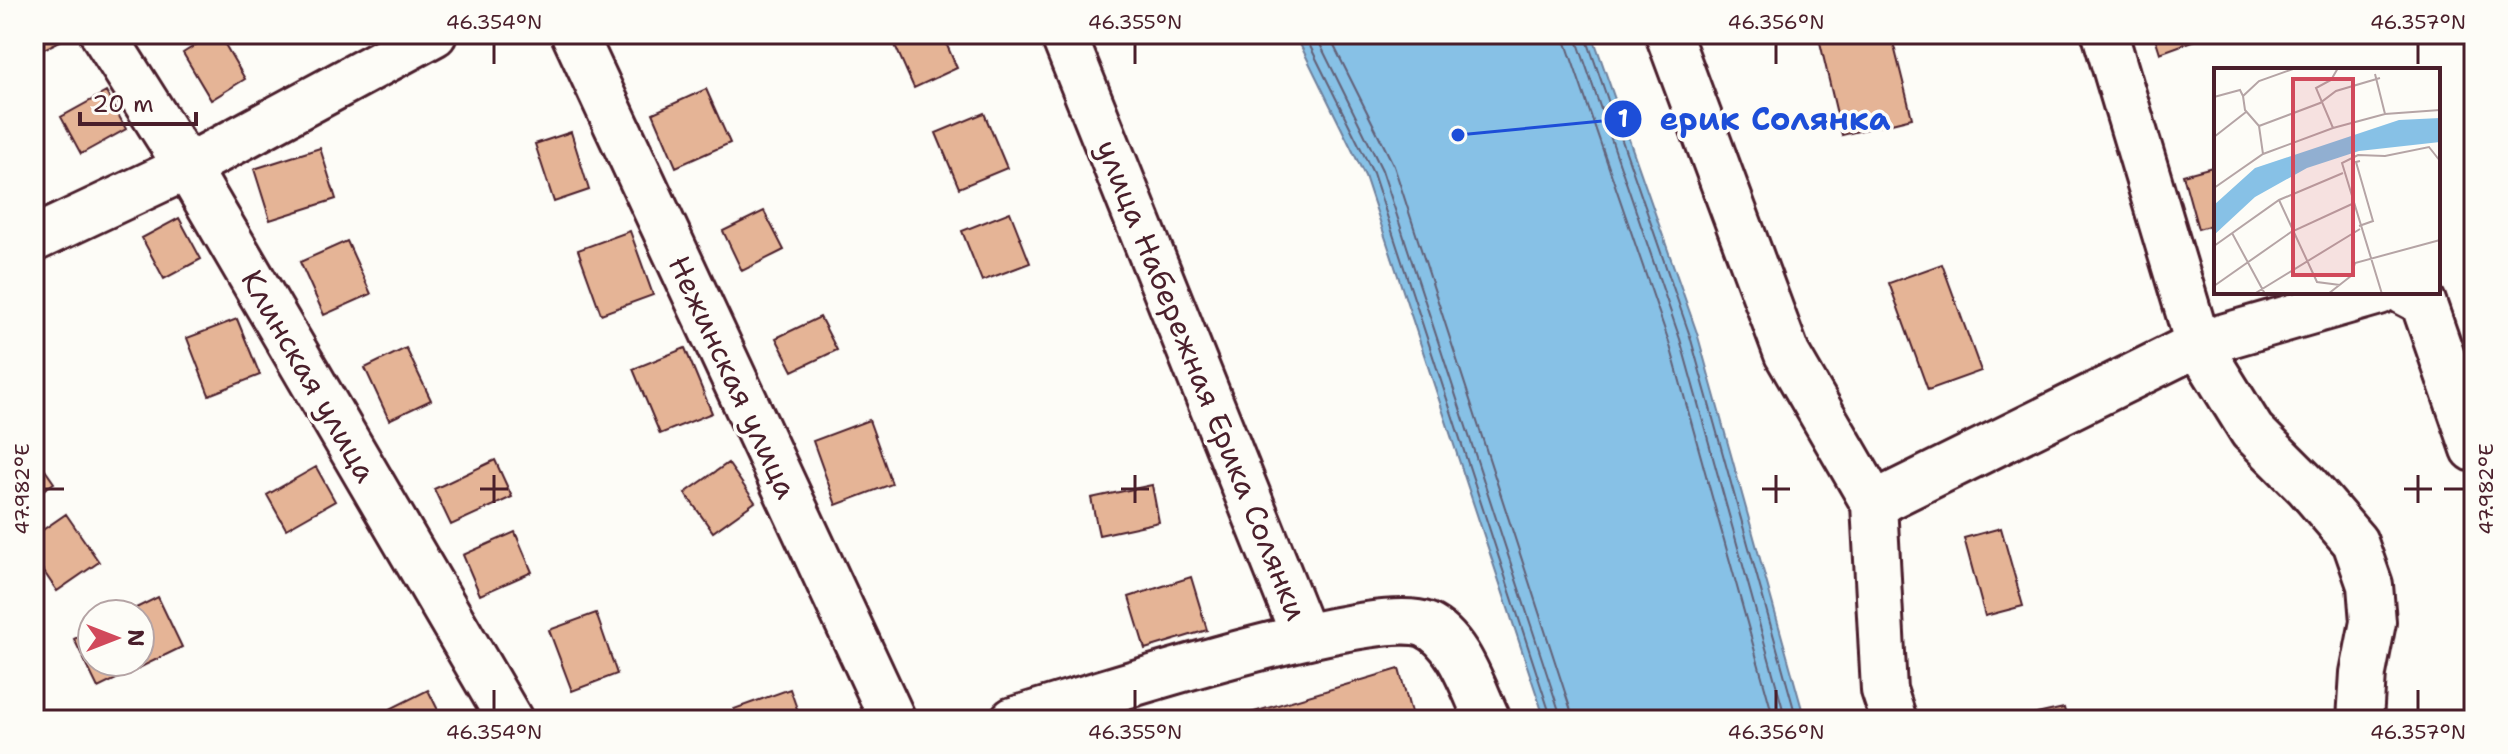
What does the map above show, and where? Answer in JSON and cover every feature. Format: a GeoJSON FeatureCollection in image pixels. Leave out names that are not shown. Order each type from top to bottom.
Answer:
{"type":"FeatureCollection","features":[{"type":"Feature","properties":{"kind":"street","name":"Клинская улица"},"geometry":{"type":"LineString","coordinates":[[103,34],[187,167],[510,720]]}},
{"type":"Feature","properties":{"kind":"street"},"geometry":{"type":"LineString","coordinates":[[34,239],[187,167],[434,34]]}},
{"type":"Feature","properties":{"kind":"street","name":"Нежинская улица"},"geometry":{"type":"LineString","coordinates":[[574,34],[893,720]]}},
{"type":"Feature","properties":{"kind":"street","name":"улица Набережная Ерика Солянки"},"geometry":{"type":"LineString","coordinates":[[1063,34],[1304,636],[1387,620],[1408,620],[1427,626],[1445,638],[1488,720]]}},
{"type":"Feature","properties":{"kind":"street"},"geometry":{"type":"LineString","coordinates":[[1668,34],[1787,354],[1874,504],[1884,690],[1894,720]]}},
{"type":"Feature","properties":{"kind":"street"},"geometry":{"type":"LineString","coordinates":[[2105,34],[2198,344],[2252,431],[2307,486],[2355,542],[2370,585],[2373,622],[2363,673],[2360,720]]}},
{"type":"Feature","properties":{"kind":"street"},"geometry":{"type":"LineString","coordinates":[[1874,504],[2198,344],[2372,294]]}},
{"type":"Feature","properties":{"kind":"street"},"geometry":{"type":"LineString","coordinates":[[2408,294],[2423,302],[2474,449]]}},
{"type":"Feature","properties":{"kind":"street"},"geometry":{"type":"LineString","coordinates":[[1021,719],[1304,636]]}},
{"type":"Feature","properties":{"kind":"water"},"geometry":{"type":"Polygon","coordinates":[[[1295,34],[1592,34],[1697,333],[1805,720],[1545,720],[1365,176],[1295,34]]]}},
{"type":"Feature","properties":{"kind":"building"},"geometry":{"type":"Polygon","coordinates":[[[34,34],[61,34],[64,39],[34,54],[34,34]]]}},
{"type":"Feature","properties":{"kind":"building"},"geometry":{"type":"Polygon","coordinates":[[[213,34],[219,34],[245,79],[211,100],[183,53],[213,34]]]}},
{"type":"Feature","properties":{"kind":"building"},"geometry":{"type":"Polygon","coordinates":[[[890,34],[942,34],[957,68],[914,88],[890,34]]]}},
{"type":"Feature","properties":{"kind":"building"},"geometry":{"type":"Polygon","coordinates":[[[1818,34],[1891,34],[1912,118],[1842,135],[1818,34]]]}},
{"type":"Feature","properties":{"kind":"building"},"geometry":{"type":"Polygon","coordinates":[[[2154,34],[2212,34],[2160,53],[2154,34]]]}},
{"type":"Feature","properties":{"kind":"building"},"geometry":{"type":"Polygon","coordinates":[[[706,89],[730,143],[676,167],[653,113],[706,89]]]}},
{"type":"Feature","properties":{"kind":"building"},"geometry":{"type":"Polygon","coordinates":[[[106,92],[126,129],[81,154],[61,117],[106,92]]]}},
{"type":"Feature","properties":{"kind":"building"},"geometry":{"type":"Polygon","coordinates":[[[984,113],[1007,168],[959,188],[936,133],[984,113]]]}},
{"type":"Feature","properties":{"kind":"building"},"geometry":{"type":"Polygon","coordinates":[[[571,132],[589,190],[554,202],[535,144],[571,132]]]}},
{"type":"Feature","properties":{"kind":"building"},"geometry":{"type":"Polygon","coordinates":[[[320,148],[336,199],[270,220],[254,169],[320,148]]]}},
{"type":"Feature","properties":{"kind":"building"},"geometry":{"type":"Polygon","coordinates":[[[2214,167],[2214,225],[2198,229],[2183,175],[2214,167]]]}},
{"type":"Feature","properties":{"kind":"building"},"geometry":{"type":"Polygon","coordinates":[[[764,211],[784,250],[742,271],[723,231],[764,211]]]}},
{"type":"Feature","properties":{"kind":"building"},"geometry":{"type":"Polygon","coordinates":[[[1010,212],[1030,263],[982,281],[962,231],[1010,212]]]}},
{"type":"Feature","properties":{"kind":"building"},"geometry":{"type":"Polygon","coordinates":[[[179,218],[201,259],[164,279],[142,238],[179,218]]]}},
{"type":"Feature","properties":{"kind":"building"},"geometry":{"type":"Polygon","coordinates":[[[630,231],[653,295],[601,314],[578,250],[630,231]]]}},
{"type":"Feature","properties":{"kind":"building"},"geometry":{"type":"Polygon","coordinates":[[[347,241],[371,294],[324,315],[300,262],[347,241]]]}},
{"type":"Feature","properties":{"kind":"building"},"geometry":{"type":"Polygon","coordinates":[[[1942,264],[1981,371],[1928,390],[1889,283],[1942,264]]]}},
{"type":"Feature","properties":{"kind":"building"},"geometry":{"type":"Polygon","coordinates":[[[820,317],[837,350],[793,371],[776,338],[820,317]]]}},
{"type":"Feature","properties":{"kind":"building"},"geometry":{"type":"Polygon","coordinates":[[[237,319],[260,375],[209,395],[187,338],[237,319]]]}},
{"type":"Feature","properties":{"kind":"building"},"geometry":{"type":"Polygon","coordinates":[[[406,348],[431,400],[389,420],[365,368],[406,348]]]}},
{"type":"Feature","properties":{"kind":"building"},"geometry":{"type":"Polygon","coordinates":[[[685,348],[712,413],[660,434],[633,369],[685,348]]]}},
{"type":"Feature","properties":{"kind":"building"},"geometry":{"type":"Polygon","coordinates":[[[869,420],[892,484],[836,505],[813,441],[869,420]]]}},
{"type":"Feature","properties":{"kind":"building"},"geometry":{"type":"Polygon","coordinates":[[[34,454],[54,483],[34,496],[34,454]]]}},
{"type":"Feature","properties":{"kind":"building"},"geometry":{"type":"Polygon","coordinates":[[[495,460],[512,497],[451,525],[434,489],[495,460]]]}},
{"type":"Feature","properties":{"kind":"building"},"geometry":{"type":"Polygon","coordinates":[[[728,463],[755,502],[713,532],[685,493],[728,463]]]}},
{"type":"Feature","properties":{"kind":"building"},"geometry":{"type":"Polygon","coordinates":[[[316,467],[335,501],[286,529],[267,495],[316,467]]]}},
{"type":"Feature","properties":{"kind":"building"},"geometry":{"type":"Polygon","coordinates":[[[1152,485],[1159,522],[1099,535],[1091,498],[1152,485]]]}},
{"type":"Feature","properties":{"kind":"building"},"geometry":{"type":"Polygon","coordinates":[[[66,514],[99,562],[57,591],[34,557],[34,536],[66,514]]]}},
{"type":"Feature","properties":{"kind":"building"},"geometry":{"type":"Polygon","coordinates":[[[2001,528],[2023,606],[1985,616],[1964,538],[2001,528]]]}},
{"type":"Feature","properties":{"kind":"building"},"geometry":{"type":"Polygon","coordinates":[[[515,532],[532,572],[480,595],[463,555],[515,532]]]}},
{"type":"Feature","properties":{"kind":"building"},"geometry":{"type":"Polygon","coordinates":[[[1191,577],[1207,630],[1145,649],[1129,597],[1191,577]]]}},
{"type":"Feature","properties":{"kind":"building"},"geometry":{"type":"Polygon","coordinates":[[[156,598],[182,647],[156,660],[156,598]]]}},
{"type":"Feature","properties":{"kind":"building"},"geometry":{"type":"Polygon","coordinates":[[[596,613],[617,674],[572,691],[549,630],[596,613]]]}},
{"type":"Feature","properties":{"kind":"building"},"geometry":{"type":"Polygon","coordinates":[[[1399,669],[1413,720],[1227,720],[1399,669]]]}},
{"type":"Feature","properties":{"kind":"building"},"geometry":{"type":"Polygon","coordinates":[[[93,678],[118,678],[98,688],[93,678]]]}},
{"type":"Feature","properties":{"kind":"building"},"geometry":{"type":"Polygon","coordinates":[[[790,689],[801,720],[738,720],[734,709],[790,689]]]}},
{"type":"Feature","properties":{"kind":"building"},"geometry":{"type":"Polygon","coordinates":[[[428,690],[443,720],[370,720],[370,719],[428,690]]]}},
{"type":"Feature","properties":{"kind":"building"},"geometry":{"type":"Polygon","coordinates":[[[2064,708],[2067,720],[2014,720],[2014,719],[2064,708]]]}},
{"type":"Feature","properties":{"kind":"place","name":"ерик Солянка"},"geometry":{"type":"Point","coordinates":[1458,135]}}]}
